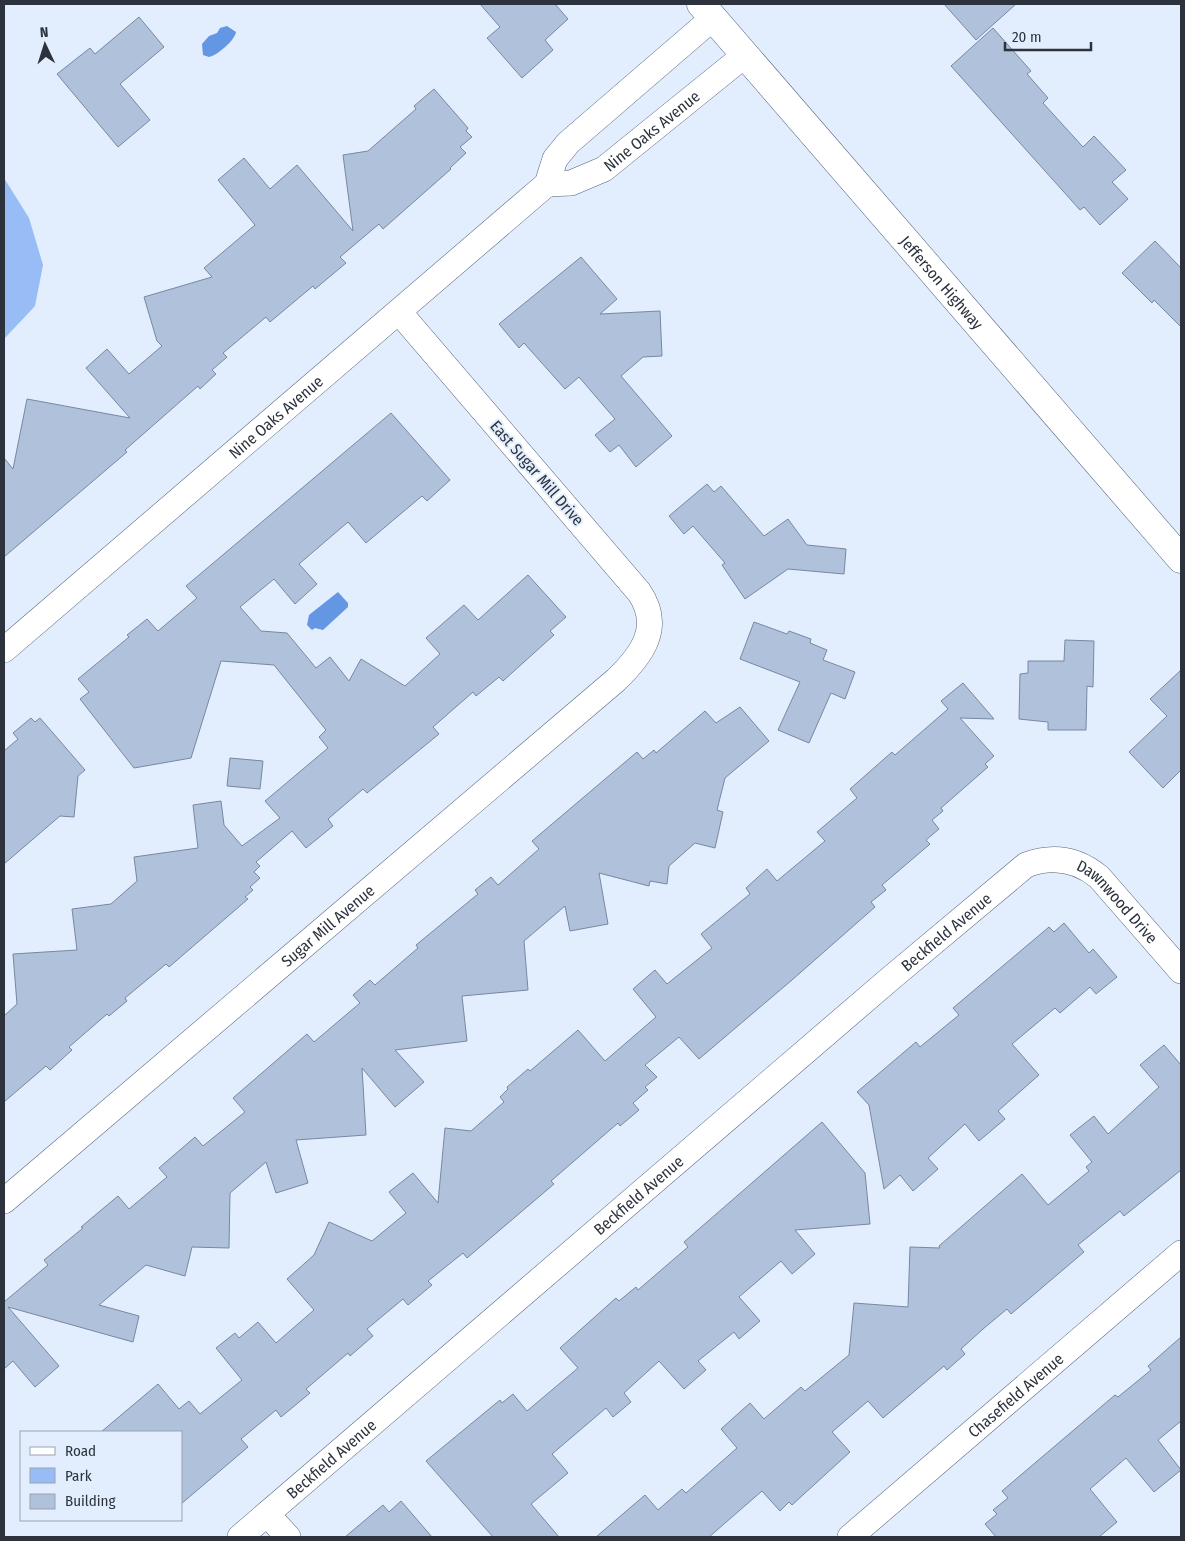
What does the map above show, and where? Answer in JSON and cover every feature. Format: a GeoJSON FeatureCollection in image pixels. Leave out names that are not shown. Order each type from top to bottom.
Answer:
{"type":"FeatureCollection","features":[{"type":"Feature","properties":{"kind":"main road","name":"Jefferson Highway"},"geometry":{"type":"LineString","coordinates":[[707,11],[1181,559]]}},
{"type":"Feature","properties":{"kind":"street"},"geometry":{"type":"LineString","coordinates":[[547,184],[555,159],[568,143],[707,11]]}},
{"type":"Feature","properties":{"kind":"street","name":"Nine Oaks Avenue"},"geometry":{"type":"LineString","coordinates":[[4,650],[547,184],[571,183],[604,169],[745,55]]}},
{"type":"Feature","properties":{"kind":"street","name":"East Sugar Mill Drive"},"geometry":{"type":"LineString","coordinates":[[399,312],[639,592],[649,612],[650,623],[645,644]]}},
{"type":"Feature","properties":{"kind":"street","name":"Sugar Mill Avenue"},"geometry":{"type":"LineString","coordinates":[[4,1201],[616,680],[638,656],[645,644]]}},
{"type":"Feature","properties":{"kind":"street","name":"Dawnwood Drive"},"geometry":{"type":"LineString","coordinates":[[1041,860],[1066,860],[1089,868],[1099,876],[1181,971]]}},
{"type":"Feature","properties":{"kind":"street","name":"Beckfield Avenue"},"geometry":{"type":"LineString","coordinates":[[240,1537],[1011,876],[1026,865],[1041,860]]}},
{"type":"Feature","properties":{"kind":"street","name":"Chasefield Avenue"},"geometry":{"type":"LineString","coordinates":[[850,1537],[1181,1253]]}},
{"type":"Feature","properties":{"kind":"street"},"geometry":{"type":"LineString","coordinates":[[267,1514],[288,1537]]}},
{"type":"Feature","properties":{"kind":"green space"},"geometry":{"type":"Polygon","coordinates":[[[4,178],[29,218],[43,265],[35,306],[4,339],[4,178]]]}},
{"type":"Feature","properties":{"kind":"shaded area"},"geometry":{"type":"Polygon","coordinates":[[[227,26],[236,32],[233,39],[226,47],[213,56],[203,55],[202,44],[209,36],[217,33],[220,28],[227,26]]]}},
{"type":"Feature","properties":{"kind":"shaded area"},"geometry":{"type":"Polygon","coordinates":[[[338,592],[348,603],[348,607],[323,630],[315,628],[312,630],[307,625],[309,615],[338,592]]]}},
{"type":"Feature","properties":{"kind":"building"},"geometry":{"type":"Polygon","coordinates":[[[480,4],[555,4],[568,19],[545,40],[553,50],[522,78],[487,38],[500,27],[480,4]]]}},
{"type":"Feature","properties":{"kind":"building"},"geometry":{"type":"Polygon","coordinates":[[[944,4],[1016,4],[976,40],[944,4]]]}},
{"type":"Feature","properties":{"kind":"building"},"geometry":{"type":"Polygon","coordinates":[[[139,17],[164,47],[120,84],[150,120],[118,147],[57,74],[90,48],[95,54],[139,17]]]}},
{"type":"Feature","properties":{"kind":"building"},"geometry":{"type":"Polygon","coordinates":[[[993,28],[1031,71],[1027,74],[1048,98],[1043,103],[1083,147],[1094,136],[1126,170],[1112,182],[1128,199],[1100,225],[1084,207],[1080,210],[951,66],[993,28]]]}},
{"type":"Feature","properties":{"kind":"building"},"geometry":{"type":"Polygon","coordinates":[[[434,89],[468,128],[466,131],[472,137],[460,147],[466,153],[451,169],[383,229],[379,224],[340,257],[346,263],[315,289],[313,286],[270,322],[266,317],[223,353],[227,357],[212,370],[216,374],[200,389],[198,386],[125,450],[127,452],[4,557],[4,458],[13,469],[27,399],[130,418],[86,368],[107,349],[129,374],[162,346],[157,341],[144,297],[212,277],[204,268],[255,225],[218,180],[244,158],[270,189],[297,165],[353,231],[343,155],[368,151],[416,109],[414,106],[434,89]]]}},
{"type":"Feature","properties":{"kind":"building"},"geometry":{"type":"Polygon","coordinates":[[[1155,241],[1181,268],[1181,327],[1154,300],[1152,303],[1122,273],[1155,241]]]}},
{"type":"Feature","properties":{"kind":"building"},"geometry":{"type":"Polygon","coordinates":[[[581,257],[617,299],[600,314],[660,311],[662,356],[643,357],[621,376],[672,436],[636,467],[619,445],[610,452],[595,435],[615,419],[579,377],[565,389],[524,343],[519,348],[499,324],[581,257]]]}},
{"type":"Feature","properties":{"kind":"building"},"geometry":{"type":"Polygon","coordinates":[[[391,413],[450,480],[427,501],[422,496],[366,543],[348,522],[299,564],[317,584],[295,604],[274,579],[240,607],[261,631],[287,633],[316,668],[330,657],[349,681],[361,659],[405,686],[440,654],[426,638],[464,605],[478,620],[528,575],[566,617],[550,631],[554,635],[503,681],[499,677],[476,696],[473,692],[433,727],[439,734],[367,793],[363,789],[328,819],[333,826],[306,848],[292,831],[256,862],[260,866],[254,872],[260,878],[250,887],[253,890],[245,897],[248,899],[169,967],[166,964],[125,998],[127,1001],[109,1016],[107,1014],[69,1047],[72,1050],[50,1070],[46,1066],[4,1102],[4,1016],[17,1004],[13,954],[77,950],[72,909],[111,904],[137,881],[134,857],[198,848],[193,805],[221,801],[224,825],[242,846],[280,818],[265,801],[328,748],[319,737],[326,730],[274,665],[221,661],[191,758],[134,768],[80,699],[89,692],[78,679],[129,637],[127,635],[147,619],[158,631],[197,598],[186,586],[391,413]]]}},
{"type":"Feature","properties":{"kind":"building"},"geometry":{"type":"Polygon","coordinates":[[[707,484],[714,492],[721,486],[764,536],[788,519],[807,545],[846,549],[844,574],[788,569],[745,599],[722,565],[725,563],[693,526],[684,534],[669,516],[707,484]]]}},
{"type":"Feature","properties":{"kind":"building"},"geometry":{"type":"Polygon","coordinates":[[[754,622],[787,634],[789,631],[811,639],[810,643],[827,650],[823,660],[855,672],[845,699],[831,693],[809,743],[778,730],[800,682],[740,659],[754,622]]]}},
{"type":"Feature","properties":{"kind":"building"},"geometry":{"type":"Polygon","coordinates":[[[1065,640],[1094,641],[1093,687],[1087,686],[1086,730],[1048,730],[1048,722],[1019,719],[1020,674],[1028,673],[1028,661],[1064,661],[1065,640]]]}},
{"type":"Feature","properties":{"kind":"building"},"geometry":{"type":"Polygon","coordinates":[[[1181,670],[1181,770],[1163,788],[1129,752],[1167,716],[1150,699],[1181,670]]]}},
{"type":"Feature","properties":{"kind":"building"},"geometry":{"type":"Polygon","coordinates":[[[963,683],[994,719],[960,718],[994,756],[985,764],[988,767],[941,808],[943,811],[932,820],[939,829],[926,840],[930,844],[882,885],[886,890],[871,902],[875,907],[792,980],[699,1059],[679,1037],[645,1065],[657,1077],[645,1087],[648,1090],[633,1103],[639,1110],[620,1126],[618,1123],[551,1181],[554,1184],[467,1258],[463,1253],[428,1281],[432,1285],[408,1305],[403,1299],[367,1329],[373,1336],[350,1356],[348,1353],[306,1389],[310,1393],[281,1417],[276,1410],[241,1439],[248,1447],[182,1503],[182,1431],[102,1431],[158,1384],[179,1409],[189,1401],[200,1414],[242,1380],[216,1348],[235,1333],[239,1338],[258,1322],[276,1343],[314,1310],[287,1279],[314,1255],[329,1222],[372,1241],[406,1213],[389,1192],[413,1173],[438,1203],[445,1128],[471,1131],[504,1102],[500,1097],[508,1089],[507,1087],[528,1069],[530,1071],[578,1030],[605,1061],[656,1017],[633,989],[655,970],[667,984],[712,948],[701,934],[750,894],[746,888],[767,869],[777,881],[825,841],[817,832],[857,798],[850,789],[892,752],[895,755],[948,709],[941,701],[963,683]]]}},
{"type":"Feature","properties":{"kind":"building"},"geometry":{"type":"Polygon","coordinates":[[[740,707],[769,741],[725,778],[717,810],[723,812],[715,848],[695,843],[669,866],[667,884],[650,881],[649,886],[599,873],[608,924],[570,931],[565,906],[524,941],[528,990],[462,996],[467,1041],[395,1050],[424,1082],[395,1107],[362,1068],[366,1135],[296,1140],[308,1183],[276,1193],[266,1162],[230,1193],[229,1248],[192,1247],[185,1276],[146,1265],[99,1305],[139,1316],[133,1342],[8,1307],[59,1366],[35,1387],[13,1361],[4,1369],[4,1302],[48,1265],[44,1260],[118,1196],[129,1209],[167,1177],[159,1168],[195,1137],[203,1146],[245,1112],[233,1098],[307,1034],[314,1042],[360,1003],[353,995],[370,980],[375,985],[418,948],[416,945],[478,894],[475,890],[491,877],[498,885],[539,849],[532,841],[637,752],[643,759],[654,750],[656,753],[705,711],[716,723],[740,707]]]}},
{"type":"Feature","properties":{"kind":"building"},"geometry":{"type":"Polygon","coordinates":[[[31,718],[35,722],[40,718],[85,770],[78,776],[74,817],[60,816],[4,864],[4,751],[18,739],[13,733],[31,718]]]}},
{"type":"Feature","properties":{"kind":"building"},"geometry":{"type":"Polygon","coordinates":[[[230,758],[263,761],[260,789],[227,786],[230,758]]]}},
{"type":"Feature","properties":{"kind":"building"},"geometry":{"type":"Polygon","coordinates":[[[1064,923],[1089,953],[1093,949],[1117,977],[1096,994],[1090,987],[1060,1013],[1055,1008],[1012,1044],[1039,1075],[998,1111],[1005,1119],[979,1141],[965,1124],[928,1158],[938,1169],[913,1191],[900,1175],[884,1189],[869,1105],[857,1092],[916,1042],[920,1047],[959,1015],[953,1008],[1049,927],[1054,932],[1064,923]]]}},
{"type":"Feature","properties":{"kind":"building"},"geometry":{"type":"Polygon","coordinates":[[[1164,1045],[1181,1065],[1181,1170],[1124,1216],[1120,1211],[1078,1245],[1084,1252],[1011,1314],[1007,1309],[983,1329],[961,1349],[965,1354],[947,1370],[944,1366],[883,1418],[868,1401],[832,1432],[850,1452],[792,1505],[789,1502],[780,1511],[762,1491],[709,1537],[596,1537],[645,1495],[658,1510],[682,1489],[686,1493],[737,1448],[721,1429],[750,1403],[764,1419],[801,1387],[805,1391],[849,1355],[854,1303],[908,1307],[910,1247],[940,1248],[939,1246],[1022,1174],[1048,1205],[1089,1171],[1086,1167],[1092,1162],[1070,1135],[1094,1116],[1108,1134],[1159,1087],[1140,1065],[1164,1045]]]}},
{"type":"Feature","properties":{"kind":"building"},"geometry":{"type":"Polygon","coordinates":[[[822,1122],[865,1173],[870,1224],[795,1230],[815,1254],[792,1274],[781,1261],[739,1297],[760,1321],[739,1339],[734,1332],[698,1361],[706,1370],[684,1389],[659,1361],[624,1393],[631,1402],[613,1417],[606,1408],[552,1454],[568,1473],[531,1504],[559,1537],[493,1537],[426,1461],[500,1400],[502,1403],[513,1394],[527,1411],[578,1368],[560,1348],[616,1298],[619,1301],[636,1287],[638,1290],[688,1247],[684,1242],[822,1122]]]}},
{"type":"Feature","properties":{"kind":"building"},"geometry":{"type":"Polygon","coordinates":[[[1181,1337],[1181,1421],[1158,1440],[1181,1470],[1154,1492],[1126,1458],[1090,1489],[1117,1522],[1099,1537],[996,1537],[985,1524],[997,1514],[993,1510],[1008,1498],[1002,1491],[1115,1395],[1118,1397],[1151,1370],[1148,1366],[1181,1337]]]}},
{"type":"Feature","properties":{"kind":"building"},"geometry":{"type":"Polygon","coordinates":[[[401,1501],[432,1537],[345,1537],[383,1505],[389,1512],[401,1501]]]}}]}
